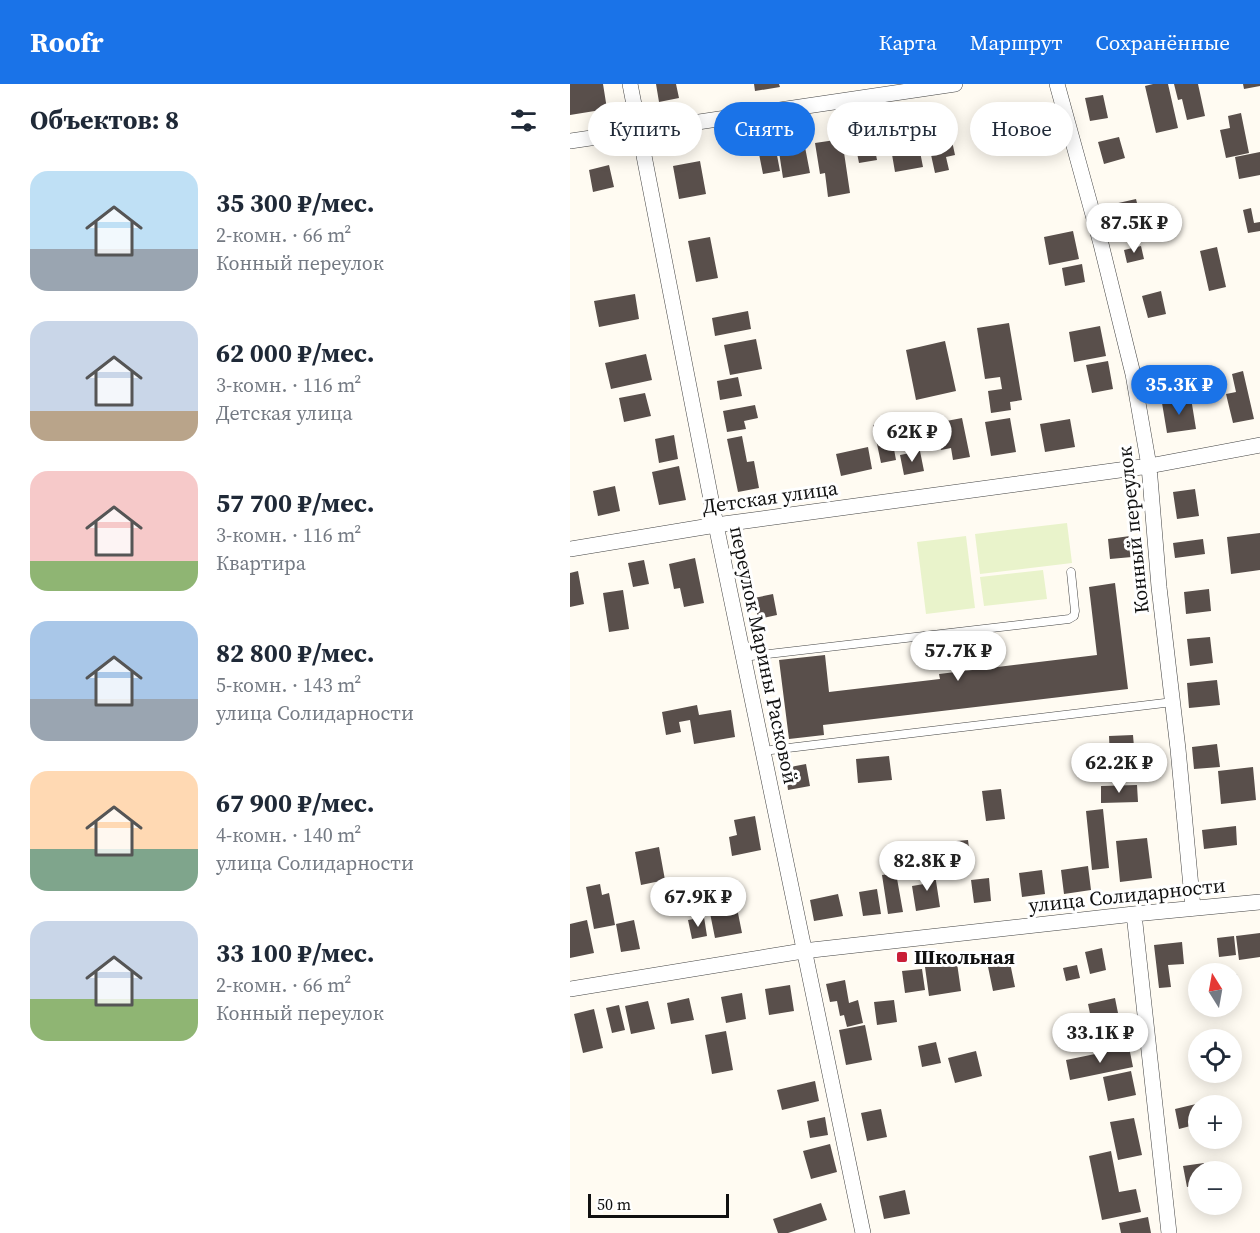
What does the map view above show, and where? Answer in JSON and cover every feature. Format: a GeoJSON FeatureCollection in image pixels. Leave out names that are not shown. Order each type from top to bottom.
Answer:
{"type":"FeatureCollection","features":[{"type":"Feature","properties":{"kind":"street","name":"переулок Марины Расковой"},"geometry":{"type":"LineString","coordinates":[[630,84],[633,102]]}},
{"type":"Feature","properties":{"kind":"street"},"geometry":{"type":"LineString","coordinates":[[702,122],[955,84]]}},
{"type":"Feature","properties":{"kind":"street","name":"Конный переулок"},"geometry":{"type":"LineString","coordinates":[[1057,84],[1101,244],[1133,374],[1149,466],[1159,587],[1173,702],[1193,908]]}},
{"type":"Feature","properties":{"kind":"street"},"geometry":{"type":"LineString","coordinates":[[570,141],[588,139]]}},
{"type":"Feature","properties":{"kind":"street","name":"переулок Марины Расковой"},"geometry":{"type":"LineString","coordinates":[[644,156],[716,525],[863,1233]]}},
{"type":"Feature","properties":{"kind":"street","name":"Детская улица"},"geometry":{"type":"LineString","coordinates":[[570,549],[716,525],[1149,466],[1260,445]]}},
{"type":"Feature","properties":{"kind":"street","name":"улица Солидарности"},"geometry":{"type":"LineString","coordinates":[[570,989],[803,951],[1260,902]]}},
{"type":"Feature","properties":{"kind":"street"},"geometry":{"type":"LineString","coordinates":[[1134,914],[1169,1233]]}},
{"type":"Feature","properties":{"kind":"lane"},"geometry":{"type":"LineString","coordinates":[[743,657],[1069,619],[1074,616],[1075,611],[1071,572]]}},
{"type":"Feature","properties":{"kind":"lane"},"geometry":{"type":"LineString","coordinates":[[763,752],[1173,702]]}},
{"type":"Feature","properties":{"kind":"green space"},"geometry":{"type":"Polygon","coordinates":[[[1067,523],[1072,563],[980,574],[975,534],[1067,523]]]}},
{"type":"Feature","properties":{"kind":"green space"},"geometry":{"type":"Polygon","coordinates":[[[966,536],[975,608],[926,614],[917,542],[966,536]]]}},
{"type":"Feature","properties":{"kind":"green space"},"geometry":{"type":"Polygon","coordinates":[[[1043,570],[1047,599],[984,606],[980,577],[1043,570]]]}},
{"type":"Feature","properties":{"kind":"building"},"geometry":{"type":"Polygon","coordinates":[[[570,84],[603,84],[606,102],[588,102],[588,112],[570,115],[570,84]]]}},
{"type":"Feature","properties":{"kind":"building"},"geometry":{"type":"Polygon","coordinates":[[[656,84],[676,84],[679,98],[659,102],[656,84]]]}},
{"type":"Feature","properties":{"kind":"building"},"geometry":{"type":"Polygon","coordinates":[[[754,84],[779,84],[780,87],[755,91],[754,84]]]}},
{"type":"Feature","properties":{"kind":"building"},"geometry":{"type":"Polygon","coordinates":[[[1168,84],[1178,128],[1156,133],[1145,86],[1168,84]]]}},
{"type":"Feature","properties":{"kind":"building"},"geometry":{"type":"Polygon","coordinates":[[[1174,84],[1198,84],[1205,116],[1187,120],[1182,99],[1178,100],[1174,84]]]}},
{"type":"Feature","properties":{"kind":"building"},"geometry":{"type":"Polygon","coordinates":[[[1243,84],[1260,84],[1260,86],[1244,89],[1243,84]]]}},
{"type":"Feature","properties":{"kind":"building"},"geometry":{"type":"Polygon","coordinates":[[[1103,95],[1108,118],[1090,121],[1085,98],[1103,95]]]}},
{"type":"Feature","properties":{"kind":"building"},"geometry":{"type":"Polygon","coordinates":[[[1241,113],[1249,153],[1226,158],[1220,130],[1230,128],[1228,116],[1241,113]]]}},
{"type":"Feature","properties":{"kind":"building"},"geometry":{"type":"Polygon","coordinates":[[[1119,137],[1125,158],[1104,164],[1098,142],[1119,137]]]}},
{"type":"Feature","properties":{"kind":"building"},"geometry":{"type":"Polygon","coordinates":[[[827,141],[827,156],[845,156],[850,193],[828,197],[825,173],[820,174],[815,143],[827,141]]]}},
{"type":"Feature","properties":{"kind":"building"},"geometry":{"type":"Polygon","coordinates":[[[1260,152],[1260,175],[1239,179],[1235,157],[1260,152]]]}},
{"type":"Feature","properties":{"kind":"building"},"geometry":{"type":"Polygon","coordinates":[[[759,156],[777,156],[780,171],[763,174],[759,156]]]}},
{"type":"Feature","properties":{"kind":"building"},"geometry":{"type":"Polygon","coordinates":[[[780,156],[807,156],[810,173],[783,178],[780,156]]]}},
{"type":"Feature","properties":{"kind":"building"},"geometry":{"type":"Polygon","coordinates":[[[858,156],[876,156],[877,160],[859,163],[858,156]]]}},
{"type":"Feature","properties":{"kind":"building"},"geometry":{"type":"Polygon","coordinates":[[[892,156],[921,156],[923,167],[895,172],[892,156]]]}},
{"type":"Feature","properties":{"kind":"building"},"geometry":{"type":"Polygon","coordinates":[[[931,156],[950,156],[946,157],[949,170],[935,173],[931,156]]]}},
{"type":"Feature","properties":{"kind":"building"},"geometry":{"type":"Polygon","coordinates":[[[700,161],[706,194],[679,199],[673,166],[700,161]]]}},
{"type":"Feature","properties":{"kind":"building"},"geometry":{"type":"Polygon","coordinates":[[[609,165],[614,187],[593,192],[589,170],[609,165]]]}},
{"type":"Feature","properties":{"kind":"building"},"geometry":{"type":"Polygon","coordinates":[[[1136,199],[1142,223],[1120,229],[1114,204],[1136,199]]]}},
{"type":"Feature","properties":{"kind":"building"},"geometry":{"type":"Polygon","coordinates":[[[1251,208],[1254,223],[1260,222],[1260,231],[1248,233],[1243,210],[1251,208]]]}},
{"type":"Feature","properties":{"kind":"building"},"geometry":{"type":"Polygon","coordinates":[[[1073,231],[1079,259],[1049,265],[1044,237],[1073,231]]]}},
{"type":"Feature","properties":{"kind":"building"},"geometry":{"type":"Polygon","coordinates":[[[710,237],[718,278],[696,282],[688,241],[710,237]]]}},
{"type":"Feature","properties":{"kind":"building"},"geometry":{"type":"Polygon","coordinates":[[[1141,246],[1144,259],[1127,263],[1124,250],[1141,246]]]}},
{"type":"Feature","properties":{"kind":"building"},"geometry":{"type":"Polygon","coordinates":[[[1217,247],[1226,287],[1209,291],[1200,251],[1217,247]]]}},
{"type":"Feature","properties":{"kind":"building"},"geometry":{"type":"Polygon","coordinates":[[[1082,264],[1085,282],[1065,286],[1062,268],[1082,264]]]}},
{"type":"Feature","properties":{"kind":"building"},"geometry":{"type":"Polygon","coordinates":[[[1161,291],[1166,314],[1148,318],[1142,296],[1161,291]]]}},
{"type":"Feature","properties":{"kind":"building"},"geometry":{"type":"Polygon","coordinates":[[[635,294],[639,319],[599,327],[594,301],[635,294]]]}},
{"type":"Feature","properties":{"kind":"building"},"geometry":{"type":"Polygon","coordinates":[[[748,311],[751,329],[715,336],[712,318],[748,311]]]}},
{"type":"Feature","properties":{"kind":"building"},"geometry":{"type":"Polygon","coordinates":[[[1009,323],[1022,400],[1010,402],[1011,410],[991,413],[988,391],[1002,389],[1000,377],[985,379],[977,328],[1009,323]]]}},
{"type":"Feature","properties":{"kind":"building"},"geometry":{"type":"Polygon","coordinates":[[[1100,326],[1106,356],[1074,362],[1069,332],[1100,326]]]}},
{"type":"Feature","properties":{"kind":"building"},"geometry":{"type":"Polygon","coordinates":[[[756,339],[762,369],[730,375],[724,345],[756,339]]]}},
{"type":"Feature","properties":{"kind":"building"},"geometry":{"type":"Polygon","coordinates":[[[945,341],[956,391],[916,400],[906,350],[945,341]]]}},
{"type":"Feature","properties":{"kind":"building"},"geometry":{"type":"Polygon","coordinates":[[[646,354],[652,380],[611,389],[605,363],[646,354]]]}},
{"type":"Feature","properties":{"kind":"building"},"geometry":{"type":"Polygon","coordinates":[[[1108,361],[1113,389],[1092,393],[1086,365],[1108,361]]]}},
{"type":"Feature","properties":{"kind":"building"},"geometry":{"type":"Polygon","coordinates":[[[1243,371],[1254,419],[1233,423],[1226,394],[1236,392],[1232,374],[1243,371]]]}},
{"type":"Feature","properties":{"kind":"building"},"geometry":{"type":"Polygon","coordinates":[[[738,377],[742,396],[720,400],[717,381],[738,377]]]}},
{"type":"Feature","properties":{"kind":"building"},"geometry":{"type":"Polygon","coordinates":[[[645,393],[651,416],[624,422],[619,398],[645,393]]]}},
{"type":"Feature","properties":{"kind":"building"},"geometry":{"type":"Polygon","coordinates":[[[1191,398],[1196,429],[1167,433],[1162,403],[1191,398]]]}},
{"type":"Feature","properties":{"kind":"building"},"geometry":{"type":"Polygon","coordinates":[[[755,405],[758,418],[744,421],[746,429],[727,432],[723,411],[755,405]]]}},
{"type":"Feature","properties":{"kind":"building"},"geometry":{"type":"Polygon","coordinates":[[[962,418],[970,457],[953,460],[951,448],[941,450],[936,423],[962,418]]]}},
{"type":"Feature","properties":{"kind":"building"},"geometry":{"type":"Polygon","coordinates":[[[1010,418],[1016,452],[991,456],[985,422],[1010,418]]]}},
{"type":"Feature","properties":{"kind":"building"},"geometry":{"type":"Polygon","coordinates":[[[1070,419],[1075,447],[1045,452],[1040,424],[1070,419]]]}},
{"type":"Feature","properties":{"kind":"building"},"geometry":{"type":"Polygon","coordinates":[[[889,422],[896,460],[881,463],[873,425],[889,422]]]}},
{"type":"Feature","properties":{"kind":"building"},"geometry":{"type":"Polygon","coordinates":[[[674,435],[678,459],[659,463],[655,439],[674,435]]]}},
{"type":"Feature","properties":{"kind":"building"},"geometry":{"type":"Polygon","coordinates":[[[742,436],[747,462],[754,461],[759,488],[738,492],[727,439],[742,436]]]}},
{"type":"Feature","properties":{"kind":"building"},"geometry":{"type":"Polygon","coordinates":[[[868,447],[872,469],[841,476],[836,454],[868,447]]]}},
{"type":"Feature","properties":{"kind":"building"},"geometry":{"type":"Polygon","coordinates":[[[920,451],[924,471],[904,475],[900,455],[920,451]]]}},
{"type":"Feature","properties":{"kind":"building"},"geometry":{"type":"Polygon","coordinates":[[[679,466],[686,500],[659,505],[652,472],[679,466]]]}},
{"type":"Feature","properties":{"kind":"building"},"geometry":{"type":"Polygon","coordinates":[[[615,486],[620,511],[598,516],[593,491],[615,486]]]}},
{"type":"Feature","properties":{"kind":"building"},"geometry":{"type":"Polygon","coordinates":[[[1195,489],[1199,516],[1177,519],[1173,492],[1195,489]]]}},
{"type":"Feature","properties":{"kind":"building"},"geometry":{"type":"Polygon","coordinates":[[[1260,533],[1260,570],[1231,574],[1227,537],[1260,533]]]}},
{"type":"Feature","properties":{"kind":"building"},"geometry":{"type":"Polygon","coordinates":[[[1130,536],[1132,557],[1110,559],[1108,539],[1130,536]]]}},
{"type":"Feature","properties":{"kind":"building"},"geometry":{"type":"Polygon","coordinates":[[[1203,539],[1205,554],[1175,558],[1173,543],[1203,539]]]}},
{"type":"Feature","properties":{"kind":"building"},"geometry":{"type":"Polygon","coordinates":[[[695,558],[704,603],[684,607],[680,588],[674,589],[669,564],[695,558]]]}},
{"type":"Feature","properties":{"kind":"building"},"geometry":{"type":"Polygon","coordinates":[[[644,560],[649,584],[633,587],[628,563],[644,560]]]}},
{"type":"Feature","properties":{"kind":"building"},"geometry":{"type":"Polygon","coordinates":[[[578,571],[584,604],[570,607],[570,573],[578,571]]]}},
{"type":"Feature","properties":{"kind":"building"},"geometry":{"type":"Polygon","coordinates":[[[1115,583],[1128,689],[823,725],[824,735],[789,739],[779,660],[825,655],[829,692],[940,679],[939,674],[1097,655],[1089,587],[1115,583]]]}},
{"type":"Feature","properties":{"kind":"building"},"geometry":{"type":"Polygon","coordinates":[[[1209,589],[1211,611],[1186,614],[1184,592],[1209,589]]]}},
{"type":"Feature","properties":{"kind":"building"},"geometry":{"type":"Polygon","coordinates":[[[623,590],[629,629],[609,632],[603,593],[623,590]]]}},
{"type":"Feature","properties":{"kind":"building"},"geometry":{"type":"Polygon","coordinates":[[[773,594],[777,615],[758,619],[754,598],[773,594]]]}},
{"type":"Feature","properties":{"kind":"building"},"geometry":{"type":"Polygon","coordinates":[[[1210,637],[1213,663],[1190,666],[1187,639],[1210,637]]]}},
{"type":"Feature","properties":{"kind":"building"},"geometry":{"type":"Polygon","coordinates":[[[1217,680],[1220,705],[1189,708],[1187,683],[1217,680]]]}},
{"type":"Feature","properties":{"kind":"building"},"geometry":{"type":"Polygon","coordinates":[[[697,705],[699,715],[731,710],[735,737],[694,744],[690,720],[679,722],[681,732],[666,735],[662,712],[697,705]]]}},
{"type":"Feature","properties":{"kind":"building"},"geometry":{"type":"Polygon","coordinates":[[[1133,735],[1135,759],[1110,760],[1109,736],[1133,735]]]}},
{"type":"Feature","properties":{"kind":"building"},"geometry":{"type":"Polygon","coordinates":[[[1217,744],[1220,767],[1194,769],[1192,747],[1217,744]]]}},
{"type":"Feature","properties":{"kind":"building"},"geometry":{"type":"Polygon","coordinates":[[[889,756],[892,780],[858,783],[856,759],[889,756]]]}},
{"type":"Feature","properties":{"kind":"building"},"geometry":{"type":"Polygon","coordinates":[[[806,764],[810,786],[788,790],[785,768],[806,764]]]}},
{"type":"Feature","properties":{"kind":"building"},"geometry":{"type":"Polygon","coordinates":[[[1253,767],[1256,800],[1221,804],[1218,771],[1253,767]]]}},
{"type":"Feature","properties":{"kind":"building"},"geometry":{"type":"Polygon","coordinates":[[[1137,785],[1138,802],[1101,803],[1101,786],[1137,785]]]}},
{"type":"Feature","properties":{"kind":"building"},"geometry":{"type":"Polygon","coordinates":[[[1001,789],[1005,819],[986,821],[982,791],[1001,789]]]}},
{"type":"Feature","properties":{"kind":"building"},"geometry":{"type":"Polygon","coordinates":[[[1103,809],[1109,868],[1092,870],[1086,811],[1103,809]]]}},
{"type":"Feature","properties":{"kind":"building"},"geometry":{"type":"Polygon","coordinates":[[[755,816],[761,850],[732,856],[729,837],[737,835],[734,820],[755,816]]]}},
{"type":"Feature","properties":{"kind":"building"},"geometry":{"type":"Polygon","coordinates":[[[1236,826],[1237,845],[1204,849],[1202,830],[1236,826]]]}},
{"type":"Feature","properties":{"kind":"building"},"geometry":{"type":"Polygon","coordinates":[[[1147,838],[1152,878],[1120,882],[1116,841],[1147,838]]]}},
{"type":"Feature","properties":{"kind":"building"},"geometry":{"type":"Polygon","coordinates":[[[968,840],[971,865],[937,869],[934,843],[968,840]]]}},
{"type":"Feature","properties":{"kind":"building"},"geometry":{"type":"Polygon","coordinates":[[[659,847],[665,880],[641,885],[635,852],[659,847]]]}},
{"type":"Feature","properties":{"kind":"building"},"geometry":{"type":"Polygon","coordinates":[[[1088,866],[1091,890],[1064,894],[1061,870],[1088,866]]]}},
{"type":"Feature","properties":{"kind":"building"},"geometry":{"type":"Polygon","coordinates":[[[934,868],[940,907],[916,911],[912,886],[924,884],[922,870],[934,868]]]}},
{"type":"Feature","properties":{"kind":"building"},"geometry":{"type":"Polygon","coordinates":[[[1042,870],[1045,894],[1022,897],[1019,873],[1042,870]]]}},
{"type":"Feature","properties":{"kind":"building"},"geometry":{"type":"Polygon","coordinates":[[[896,873],[903,912],[888,914],[882,875],[896,873]]]}},
{"type":"Feature","properties":{"kind":"building"},"geometry":{"type":"Polygon","coordinates":[[[989,878],[991,901],[974,903],[971,880],[989,878]]]}},
{"type":"Feature","properties":{"kind":"building"},"geometry":{"type":"Polygon","coordinates":[[[600,884],[602,895],[609,893],[615,925],[594,929],[586,887],[600,884]]]}},
{"type":"Feature","properties":{"kind":"building"},"geometry":{"type":"Polygon","coordinates":[[[877,889],[881,914],[863,916],[859,892],[877,889]]]}},
{"type":"Feature","properties":{"kind":"building"},"geometry":{"type":"Polygon","coordinates":[[[838,894],[843,916],[814,921],[810,900],[838,894]]]}},
{"type":"Feature","properties":{"kind":"building"},"geometry":{"type":"Polygon","coordinates":[[[735,898],[742,933],[715,938],[708,903],[735,898]]]}},
{"type":"Feature","properties":{"kind":"building"},"geometry":{"type":"Polygon","coordinates":[[[704,917],[707,936],[692,939],[688,920],[704,917]]]}},
{"type":"Feature","properties":{"kind":"building"},"geometry":{"type":"Polygon","coordinates":[[[587,920],[594,953],[570,958],[570,924],[587,920]]]}},
{"type":"Feature","properties":{"kind":"building"},"geometry":{"type":"Polygon","coordinates":[[[634,920],[640,949],[621,952],[616,924],[634,920]]]}},
{"type":"Feature","properties":{"kind":"building"},"geometry":{"type":"Polygon","coordinates":[[[1260,933],[1260,957],[1239,960],[1236,936],[1260,933]]]}},
{"type":"Feature","properties":{"kind":"building"},"geometry":{"type":"Polygon","coordinates":[[[1234,936],[1236,955],[1219,957],[1217,938],[1234,936]]]}},
{"type":"Feature","properties":{"kind":"building"},"geometry":{"type":"Polygon","coordinates":[[[1182,942],[1184,964],[1168,965],[1171,987],[1159,988],[1154,945],[1182,942]]]}},
{"type":"Feature","properties":{"kind":"building"},"geometry":{"type":"Polygon","coordinates":[[[1102,948],[1106,970],[1090,974],[1085,952],[1102,948]]]}},
{"type":"Feature","properties":{"kind":"building"},"geometry":{"type":"Polygon","coordinates":[[[1009,958],[1015,987],[993,991],[987,962],[1009,958]]]}},
{"type":"Feature","properties":{"kind":"building"},"geometry":{"type":"Polygon","coordinates":[[[957,963],[961,991],[929,996],[925,967],[957,963]]]}},
{"type":"Feature","properties":{"kind":"building"},"geometry":{"type":"Polygon","coordinates":[[[1077,965],[1080,978],[1066,981],[1063,968],[1077,965]]]}},
{"type":"Feature","properties":{"kind":"building"},"geometry":{"type":"Polygon","coordinates":[[[922,969],[925,990],[905,993],[902,971],[922,969]]]}},
{"type":"Feature","properties":{"kind":"building"},"geometry":{"type":"Polygon","coordinates":[[[845,980],[849,1003],[858,1000],[863,1023],[847,1027],[844,1015],[840,1016],[837,1001],[830,1002],[826,984],[845,980]]]}},
{"type":"Feature","properties":{"kind":"building"},"geometry":{"type":"Polygon","coordinates":[[[790,985],[794,1011],[769,1015],[765,989],[790,985]]]}},
{"type":"Feature","properties":{"kind":"building"},"geometry":{"type":"Polygon","coordinates":[[[742,993],[746,1019],[726,1023],[721,997],[742,993]]]}},
{"type":"Feature","properties":{"kind":"building"},"geometry":{"type":"Polygon","coordinates":[[[689,998],[694,1020],[671,1024],[667,1003],[689,998]]]}},
{"type":"Feature","properties":{"kind":"building"},"geometry":{"type":"Polygon","coordinates":[[[1115,998],[1119,1018],[1092,1023],[1088,1004],[1115,998]]]}},
{"type":"Feature","properties":{"kind":"building"},"geometry":{"type":"Polygon","coordinates":[[[894,1000],[897,1022],[877,1025],[874,1002],[894,1000]]]}},
{"type":"Feature","properties":{"kind":"building"},"geometry":{"type":"Polygon","coordinates":[[[648,1001],[655,1029],[631,1034],[625,1006],[648,1001]]]}},
{"type":"Feature","properties":{"kind":"building"},"geometry":{"type":"Polygon","coordinates":[[[619,1005],[625,1030],[612,1033],[606,1008],[619,1005]]]}},
{"type":"Feature","properties":{"kind":"building"},"geometry":{"type":"Polygon","coordinates":[[[594,1009],[603,1048],[583,1053],[574,1014],[594,1009]]]}},
{"type":"Feature","properties":{"kind":"building"},"geometry":{"type":"Polygon","coordinates":[[[865,1025],[872,1060],[846,1065],[839,1030],[865,1025]]]}},
{"type":"Feature","properties":{"kind":"building"},"geometry":{"type":"Polygon","coordinates":[[[726,1031],[733,1070],[712,1074],[705,1035],[726,1031]]]}},
{"type":"Feature","properties":{"kind":"building"},"geometry":{"type":"Polygon","coordinates":[[[936,1042],[941,1063],[922,1067],[918,1046],[936,1042]]]}},
{"type":"Feature","properties":{"kind":"building"},"geometry":{"type":"Polygon","coordinates":[[[1129,1047],[1133,1067],[1070,1080],[1066,1060],[1129,1047]]]}},
{"type":"Feature","properties":{"kind":"building"},"geometry":{"type":"Polygon","coordinates":[[[976,1051],[982,1076],[955,1083],[948,1058],[976,1051]]]}},
{"type":"Feature","properties":{"kind":"building"},"geometry":{"type":"Polygon","coordinates":[[[1131,1071],[1136,1095],[1108,1101],[1103,1077],[1131,1071]]]}},
{"type":"Feature","properties":{"kind":"building"},"geometry":{"type":"Polygon","coordinates":[[[815,1081],[819,1101],[782,1110],[777,1090],[815,1081]]]}},
{"type":"Feature","properties":{"kind":"building"},"geometry":{"type":"Polygon","coordinates":[[[1188,1106],[1188,1127],[1179,1129],[1175,1109],[1188,1106]]]}},
{"type":"Feature","properties":{"kind":"building"},"geometry":{"type":"Polygon","coordinates":[[[881,1109],[887,1137],[867,1141],[861,1113],[881,1109]]]}},
{"type":"Feature","properties":{"kind":"building"},"geometry":{"type":"Polygon","coordinates":[[[825,1117],[828,1135],[810,1138],[807,1121],[825,1117]]]}},
{"type":"Feature","properties":{"kind":"building"},"geometry":{"type":"Polygon","coordinates":[[[1134,1118],[1142,1155],[1118,1160],[1110,1122],[1134,1118]]]}},
{"type":"Feature","properties":{"kind":"building"},"geometry":{"type":"Polygon","coordinates":[[[830,1144],[837,1172],[811,1179],[803,1151],[830,1144]]]}},
{"type":"Feature","properties":{"kind":"building"},"geometry":{"type":"Polygon","coordinates":[[[1111,1151],[1119,1192],[1136,1189],[1141,1212],[1102,1220],[1089,1156],[1111,1151]]]}},
{"type":"Feature","properties":{"kind":"building"},"geometry":{"type":"Polygon","coordinates":[[[1188,1165],[1188,1187],[1187,1187],[1183,1166],[1188,1165]]]}},
{"type":"Feature","properties":{"kind":"building"},"geometry":{"type":"Polygon","coordinates":[[[905,1190],[910,1214],[884,1219],[879,1196],[905,1190]]]}},
{"type":"Feature","properties":{"kind":"building"},"geometry":{"type":"Polygon","coordinates":[[[821,1203],[827,1220],[788,1233],[778,1233],[773,1219],[821,1203]]]}},
{"type":"Feature","properties":{"kind":"building"},"geometry":{"type":"Polygon","coordinates":[[[1148,1217],[1151,1233],[1121,1233],[1119,1223],[1148,1217]]]}},
{"type":"Feature","properties":{"kind":"place","name":"Школьная"},"geometry":{"type":"Point","coordinates":[902,957]}}]}
